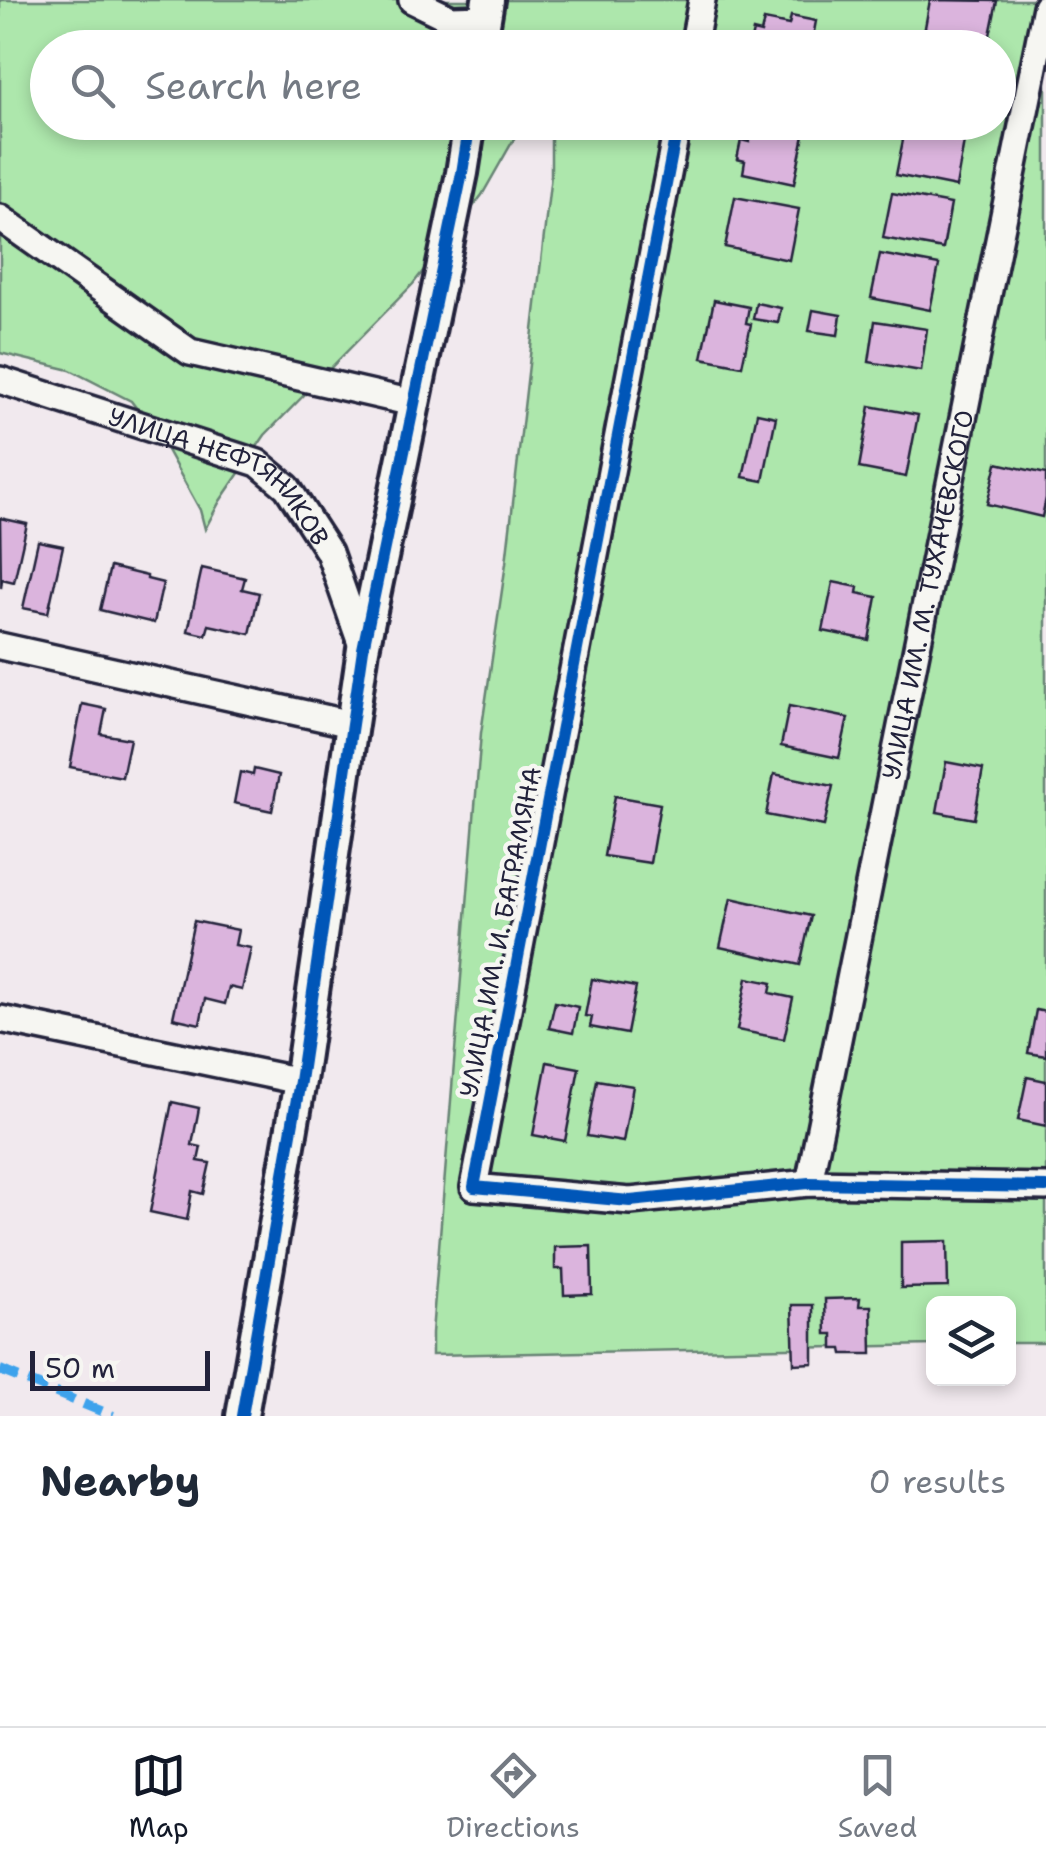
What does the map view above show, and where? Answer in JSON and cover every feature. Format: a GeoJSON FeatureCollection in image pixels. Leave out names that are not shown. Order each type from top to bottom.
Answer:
{"type":"FeatureCollection","features":[{"type":"Feature","properties":{"kind":"street"},"geometry":{"type":"LineString","coordinates":[[412,0],[452,19],[484,22]]}},
{"type":"Feature","properties":{"kind":"street"},"geometry":{"type":"LineString","coordinates":[[696,30],[702,0]]}},
{"type":"Feature","properties":{"kind":"street","name":"УЛИЦА ИМ. М. ТУХАЧЕВСКОГО"},"geometry":{"type":"LineString","coordinates":[[810,1183],[1046,6]]}},
{"type":"Feature","properties":{"kind":"street"},"geometry":{"type":"LineString","coordinates":[[242,1416],[300,1081],[363,650],[467,140]]}},
{"type":"Feature","properties":{"kind":"street","name":"УЛИЦА ИМ. И. БАГРАМЯНА"},"geometry":{"type":"LineString","coordinates":[[675,140],[474,1187],[630,1200],[810,1183],[1046,1187]]}},
{"type":"Feature","properties":{"kind":"street"},"geometry":{"type":"LineString","coordinates":[[0,218],[190,352],[413,403]]}},
{"type":"Feature","properties":{"kind":"street","name":"УЛИЦА НЕФТЯНИКОВ"},"geometry":{"type":"LineString","coordinates":[[0,380],[258,463],[288,487],[329,552],[363,650]]}},
{"type":"Feature","properties":{"kind":"street"},"geometry":{"type":"LineString","coordinates":[[0,646],[351,724]]}},
{"type":"Feature","properties":{"kind":"street"},"geometry":{"type":"LineString","coordinates":[[0,1019],[300,1081]]}},
{"type":"Feature","properties":{"kind":"green space"},"geometry":{"type":"Polygon","coordinates":[[[0,0],[1046,0],[1046,1343],[1016,1343],[1016,1296],[926,1296],[926,1345],[432,1355],[481,733],[506,563],[551,175],[551,140],[1016,140],[1016,30],[30,30],[30,140],[513,140],[482,195],[413,284],[265,435],[205,529],[200,510],[163,443],[131,401],[70,370],[0,353],[0,0]]]}},
{"type":"Feature","properties":{"kind":"building"},"geometry":{"type":"Polygon","coordinates":[[[930,0],[997,1],[991,30],[925,30],[930,0]]]}},
{"type":"Feature","properties":{"kind":"building"},"geometry":{"type":"Polygon","coordinates":[[[791,16],[816,21],[814,30],[762,30],[764,20],[789,25],[791,16]]]}},
{"type":"Feature","properties":{"kind":"building"},"geometry":{"type":"Polygon","coordinates":[[[741,140],[803,140],[794,184],[743,173],[745,161],[737,159],[741,140]]]}},
{"type":"Feature","properties":{"kind":"building"},"geometry":{"type":"Polygon","coordinates":[[[903,140],[964,142],[956,187],[896,175],[903,140]]]}},
{"type":"Feature","properties":{"kind":"building"},"geometry":{"type":"Polygon","coordinates":[[[892,193],[951,204],[943,249],[883,238],[892,193]]]}},
{"type":"Feature","properties":{"kind":"building"},"geometry":{"type":"Polygon","coordinates":[[[735,197],[799,209],[789,260],[725,247],[735,197]]]}},
{"type":"Feature","properties":{"kind":"building"},"geometry":{"type":"Polygon","coordinates":[[[880,254],[939,265],[930,310],[871,298],[880,254]]]}},
{"type":"Feature","properties":{"kind":"building"},"geometry":{"type":"Polygon","coordinates":[[[714,300],[749,307],[746,323],[751,324],[742,366],[702,358],[714,300]]]}},
{"type":"Feature","properties":{"kind":"building"},"geometry":{"type":"Polygon","coordinates":[[[756,303],[781,308],[778,323],[753,319],[756,303]]]}},
{"type":"Feature","properties":{"kind":"building"},"geometry":{"type":"Polygon","coordinates":[[[813,310],[841,315],[838,335],[809,331],[813,310]]]}},
{"type":"Feature","properties":{"kind":"building"},"geometry":{"type":"Polygon","coordinates":[[[875,321],[927,329],[921,371],[869,362],[875,321]]]}},
{"type":"Feature","properties":{"kind":"building"},"geometry":{"type":"Polygon","coordinates":[[[870,406],[918,415],[906,477],[859,468],[870,406]]]}},
{"type":"Feature","properties":{"kind":"building"},"geometry":{"type":"Polygon","coordinates":[[[757,413],[776,417],[763,481],[743,477],[757,413]]]}},
{"type":"Feature","properties":{"kind":"building"},"geometry":{"type":"Polygon","coordinates":[[[997,463],[1046,474],[1042,517],[987,504],[997,463]]]}},
{"type":"Feature","properties":{"kind":"building"},"geometry":{"type":"Polygon","coordinates":[[[0,518],[27,524],[14,582],[2,579],[1,588],[0,518]]]}},
{"type":"Feature","properties":{"kind":"building"},"geometry":{"type":"Polygon","coordinates":[[[38,541],[63,546],[48,613],[23,608],[38,541]]]}},
{"type":"Feature","properties":{"kind":"building"},"geometry":{"type":"Polygon","coordinates":[[[110,567],[163,583],[154,623],[100,610],[110,567]]]}},
{"type":"Feature","properties":{"kind":"building"},"geometry":{"type":"Polygon","coordinates":[[[202,568],[245,578],[242,589],[259,593],[250,634],[209,625],[206,635],[188,631],[202,568]]]}},
{"type":"Feature","properties":{"kind":"building"},"geometry":{"type":"Polygon","coordinates":[[[833,582],[858,587],[857,593],[877,597],[869,640],[823,631],[833,582]]]}},
{"type":"Feature","properties":{"kind":"building"},"geometry":{"type":"Polygon","coordinates":[[[82,704],[106,709],[101,734],[130,739],[122,777],[70,767],[82,704]]]}},
{"type":"Feature","properties":{"kind":"building"},"geometry":{"type":"Polygon","coordinates":[[[789,706],[848,718],[839,758],[781,746],[789,706]]]}},
{"type":"Feature","properties":{"kind":"building"},"geometry":{"type":"Polygon","coordinates":[[[946,762],[983,769],[974,819],[937,812],[946,762]]]}},
{"type":"Feature","properties":{"kind":"building"},"geometry":{"type":"Polygon","coordinates":[[[254,769],[279,775],[272,811],[234,803],[240,772],[253,775],[254,769]]]}},
{"type":"Feature","properties":{"kind":"building"},"geometry":{"type":"Polygon","coordinates":[[[774,774],[833,786],[824,826],[766,815],[774,774]]]}},
{"type":"Feature","properties":{"kind":"building"},"geometry":{"type":"Polygon","coordinates":[[[615,796],[660,804],[650,863],[604,856],[615,796]]]}},
{"type":"Feature","properties":{"kind":"building"},"geometry":{"type":"Polygon","coordinates":[[[731,898],[811,916],[800,965],[720,947],[731,898]]]}},
{"type":"Feature","properties":{"kind":"building"},"geometry":{"type":"Polygon","coordinates":[[[194,921],[238,930],[235,945],[251,948],[242,990],[229,987],[225,1004],[205,999],[200,1024],[173,1018],[194,921]]]}},
{"type":"Feature","properties":{"kind":"building"},"geometry":{"type":"Polygon","coordinates":[[[747,978],[772,983],[770,993],[793,998],[784,1039],[737,1030],[747,978]]]}},
{"type":"Feature","properties":{"kind":"building"},"geometry":{"type":"Polygon","coordinates":[[[592,979],[636,987],[627,1034],[590,1027],[592,1017],[585,1016],[592,979]]]}},
{"type":"Feature","properties":{"kind":"building"},"geometry":{"type":"Polygon","coordinates":[[[555,1002],[578,1007],[573,1033],[549,1028],[555,1002]]]}},
{"type":"Feature","properties":{"kind":"building"},"geometry":{"type":"Polygon","coordinates":[[[1036,1010],[1046,1012],[1046,1056],[1028,1053],[1036,1010]]]}},
{"type":"Feature","properties":{"kind":"building"},"geometry":{"type":"Polygon","coordinates":[[[547,1062],[579,1068],[565,1141],[533,1135],[547,1062]]]}},
{"type":"Feature","properties":{"kind":"building"},"geometry":{"type":"Polygon","coordinates":[[[1027,1077],[1046,1081],[1046,1126],[1018,1120],[1027,1077]]]}},
{"type":"Feature","properties":{"kind":"building"},"geometry":{"type":"Polygon","coordinates":[[[597,1080],[633,1086],[623,1142],[587,1136],[597,1080]]]}},
{"type":"Feature","properties":{"kind":"building"},"geometry":{"type":"Polygon","coordinates":[[[172,1102],[199,1108],[192,1145],[201,1147],[198,1161],[210,1163],[203,1194],[192,1191],[187,1220],[150,1212],[172,1102]]]}},
{"type":"Feature","properties":{"kind":"building"},"geometry":{"type":"Polygon","coordinates":[[[947,1241],[948,1287],[901,1288],[901,1242],[947,1241]]]}},
{"type":"Feature","properties":{"kind":"building"},"geometry":{"type":"Polygon","coordinates":[[[591,1246],[592,1294],[564,1295],[563,1269],[555,1269],[555,1247],[591,1246]]]}},
{"type":"Feature","properties":{"kind":"building"},"geometry":{"type":"Polygon","coordinates":[[[860,1298],[859,1306],[871,1306],[872,1354],[843,1354],[842,1349],[833,1349],[833,1334],[826,1334],[825,1299],[860,1298]]]}},
{"type":"Feature","properties":{"kind":"building"},"geometry":{"type":"Polygon","coordinates":[[[792,1305],[813,1305],[813,1363],[794,1364],[792,1305]]]}},
{"type":"Feature","properties":{"kind":"marked path"},"geometry":{"type":"LineString","coordinates":[[0,1370],[113,1416]]}},
{"type":"Feature","properties":{"kind":"cycle path"},"geometry":{"type":"LineString","coordinates":[[242,1416],[300,1081],[363,649],[467,140]]}},
{"type":"Feature","properties":{"kind":"cycle path"},"geometry":{"type":"LineString","coordinates":[[675,140],[474,1187],[630,1201],[809,1183],[1046,1187]]}}]}
